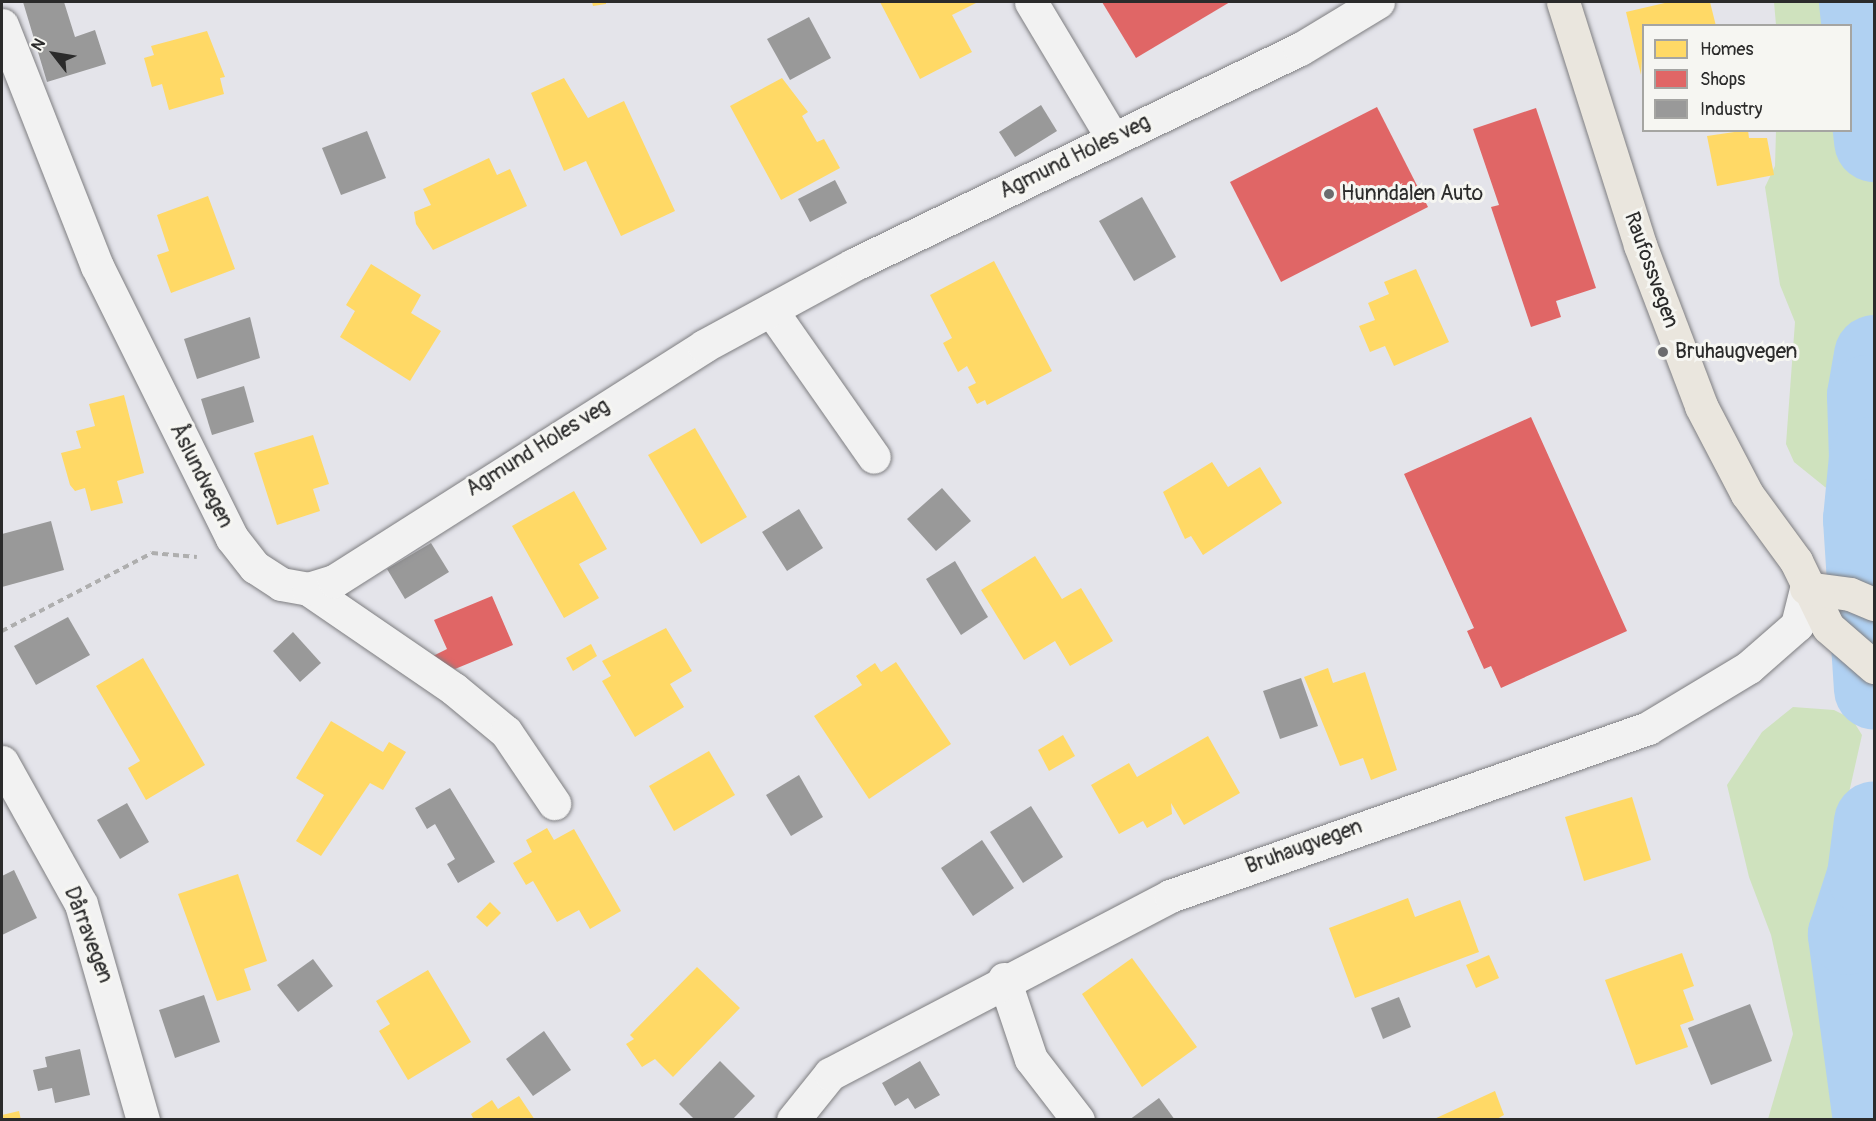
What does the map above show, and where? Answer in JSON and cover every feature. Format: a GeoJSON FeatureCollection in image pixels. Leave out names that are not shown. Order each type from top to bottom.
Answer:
{"type":"FeatureCollection","features":[{"type":"Feature","properties":{"kind":"main road","name":"Raufossvegen"},"geometry":{"type":"LineString","coordinates":[[1563,2],[1640,245],[1701,406],[1747,494],[1796,561],[1806,588],[1828,627],[1875,667]]}},
{"type":"Feature","properties":{"kind":"main road"},"geometry":{"type":"LineString","coordinates":[[1806,588],[1850,594],[1875,604]]}},
{"type":"Feature","properties":{"kind":"street"},"geometry":{"type":"LineString","coordinates":[[1031,2],[1113,139]]}},
{"type":"Feature","properties":{"kind":"street","name":"Agmund Holes veg"},"geometry":{"type":"LineString","coordinates":[[308,589],[334,581],[620,397],[771,310],[1113,139],[1300,49],[1378,2]]}},
{"type":"Feature","properties":{"kind":"street","name":"Åslundvegen"},"geometry":{"type":"LineString","coordinates":[[2,25],[97,266],[232,538],[255,567],[281,584],[308,589],[454,689],[506,732],[554,803]]}},
{"type":"Feature","properties":{"kind":"street"},"geometry":{"type":"LineString","coordinates":[[771,310],[874,457]]}},
{"type":"Feature","properties":{"kind":"street","name":"Bruhaugvegen"},"geometry":{"type":"LineString","coordinates":[[794,1119],[830,1074],[1004,978],[1170,896],[1648,728],[1749,667],[1797,625],[1806,588]]}},
{"type":"Feature","properties":{"kind":"street","name":"Dårravegen"},"geometry":{"type":"LineString","coordinates":[[2,762],[81,904],[143,1119]]}},
{"type":"Feature","properties":{"kind":"street"},"geometry":{"type":"LineString","coordinates":[[1004,978],[1031,1059],[1078,1119]]}},
{"type":"Feature","properties":{"kind":"path"},"geometry":{"type":"LineString","coordinates":[[2,631],[152,554],[255,567]]}},
{"type":"Feature","properties":{"kind":"green space"},"geometry":{"type":"Polygon","coordinates":[[[1774,2],[1874,2],[1874,512],[1825,487],[1794,462],[1786,444],[1795,322],[1780,285],[1765,187],[1775,166],[1776,132],[1852,132],[1852,24],[1776,24],[1774,2]]]}},
{"type":"Feature","properties":{"kind":"green space"},"geometry":{"type":"Polygon","coordinates":[[[1793,707],[1834,710],[1852,719],[1862,735],[1835,855],[1854,1119],[1768,1119],[1793,1034],[1771,935],[1749,877],[1727,785],[1762,732],[1793,707]]]}},
{"type":"Feature","properties":{"kind":"building: Homes"},"geometry":{"type":"Polygon","coordinates":[[[592,2],[606,2],[606,4],[593,6],[592,2]]]}},
{"type":"Feature","properties":{"kind":"building: Homes"},"geometry":{"type":"Polygon","coordinates":[[[880,2],[978,2],[952,15],[972,52],[920,79],[880,2]]]}},
{"type":"Feature","properties":{"kind":"building: Homes"},"geometry":{"type":"Polygon","coordinates":[[[1669,2],[1710,2],[1716,24],[1642,24],[1641,75],[1626,12],[1669,2]]]}},
{"type":"Feature","properties":{"kind":"building: Homes"},"geometry":{"type":"Polygon","coordinates":[[[207,31],[225,77],[220,78],[224,94],[169,110],[162,84],[152,87],[144,58],[154,55],[151,46],[207,31]]]}},
{"type":"Feature","properties":{"kind":"building: Homes"},"geometry":{"type":"Polygon","coordinates":[[[564,78],[588,118],[624,101],[675,211],[621,236],[586,161],[564,171],[531,93],[564,78]]]}},
{"type":"Feature","properties":{"kind":"building: Homes"},"geometry":{"type":"Polygon","coordinates":[[[782,78],[808,112],[802,116],[817,142],[824,139],[840,168],[781,200],[730,106],[782,78]]]}},
{"type":"Feature","properties":{"kind":"building: Homes"},"geometry":{"type":"Polygon","coordinates":[[[1748,132],[1749,138],[1767,138],[1774,175],[1717,186],[1707,136],[1748,132]]]}},
{"type":"Feature","properties":{"kind":"building: Homes"},"geometry":{"type":"Polygon","coordinates":[[[489,158],[497,175],[510,169],[527,206],[433,250],[416,224],[414,212],[431,205],[423,189],[489,158]]]}},
{"type":"Feature","properties":{"kind":"building: Homes"},"geometry":{"type":"Polygon","coordinates":[[[208,196],[235,269],[171,293],[157,255],[169,251],[157,215],[208,196]]]}},
{"type":"Feature","properties":{"kind":"building: Homes"},"geometry":{"type":"Polygon","coordinates":[[[994,261],[1052,371],[987,405],[985,400],[977,404],[968,387],[976,383],[967,366],[958,372],[943,343],[952,338],[930,295],[994,261]]]}},
{"type":"Feature","properties":{"kind":"building: Homes"},"geometry":{"type":"Polygon","coordinates":[[[371,264],[421,295],[411,313],[441,331],[410,381],[340,337],[355,311],[346,305],[371,264]]]}},
{"type":"Feature","properties":{"kind":"building: Homes"},"geometry":{"type":"Polygon","coordinates":[[[1416,269],[1449,342],[1394,366],[1385,346],[1370,352],[1359,326],[1375,320],[1368,303],[1389,294],[1384,282],[1416,269]]]}},
{"type":"Feature","properties":{"kind":"building: Homes"},"geometry":{"type":"Polygon","coordinates":[[[124,395],[144,473],[117,481],[123,503],[91,511],[85,488],[75,491],[70,485],[61,453],[81,448],[76,431],[95,426],[89,404],[124,395]]]}},
{"type":"Feature","properties":{"kind":"building: Homes"},"geometry":{"type":"Polygon","coordinates":[[[695,428],[747,517],[701,544],[648,455],[695,428]]]}},
{"type":"Feature","properties":{"kind":"building: Homes"},"geometry":{"type":"Polygon","coordinates":[[[313,435],[329,484],[313,489],[320,511],[277,525],[254,453],[313,435]]]}},
{"type":"Feature","properties":{"kind":"building: Homes"},"geometry":{"type":"Polygon","coordinates":[[[1212,462],[1228,487],[1260,467],[1282,503],[1203,555],[1191,536],[1185,539],[1163,492],[1212,462]]]}},
{"type":"Feature","properties":{"kind":"building: Homes"},"geometry":{"type":"Polygon","coordinates":[[[574,491],[607,549],[579,564],[599,598],[564,618],[512,526],[574,491]]]}},
{"type":"Feature","properties":{"kind":"building: Homes"},"geometry":{"type":"Polygon","coordinates":[[[1035,556],[1062,599],[1081,588],[1113,641],[1070,666],[1055,641],[1024,660],[981,590],[1035,556]]]}},
{"type":"Feature","properties":{"kind":"building: Homes"},"geometry":{"type":"Polygon","coordinates":[[[666,628],[692,671],[670,684],[684,707],[635,737],[602,681],[611,676],[602,661],[666,628]]]}},
{"type":"Feature","properties":{"kind":"building: Homes"},"geometry":{"type":"Polygon","coordinates":[[[591,644],[597,656],[573,671],[566,658],[591,644]]]}},
{"type":"Feature","properties":{"kind":"building: Homes"},"geometry":{"type":"Polygon","coordinates":[[[143,658],[205,765],[146,800],[128,768],[140,761],[96,686],[143,658]]]}},
{"type":"Feature","properties":{"kind":"building: Homes"},"geometry":{"type":"Polygon","coordinates":[[[896,662],[951,744],[869,799],[814,716],[862,685],[856,676],[875,663],[881,672],[896,662]]]}},
{"type":"Feature","properties":{"kind":"building: Homes"},"geometry":{"type":"Polygon","coordinates":[[[1328,668],[1333,683],[1365,672],[1397,770],[1371,780],[1363,758],[1340,766],[1304,677],[1328,668]]]}},
{"type":"Feature","properties":{"kind":"building: Homes"},"geometry":{"type":"Polygon","coordinates":[[[331,721],[383,752],[389,742],[406,752],[383,790],[370,783],[321,856],[296,841],[324,795],[296,778],[331,721]]]}},
{"type":"Feature","properties":{"kind":"building: Homes"},"geometry":{"type":"Polygon","coordinates":[[[1063,735],[1075,756],[1049,771],[1038,750],[1063,735]]]}},
{"type":"Feature","properties":{"kind":"building: Homes"},"geometry":{"type":"Polygon","coordinates":[[[1208,736],[1240,793],[1184,825],[1171,803],[1172,814],[1147,828],[1143,821],[1119,834],[1091,785],[1129,763],[1137,777],[1208,736]]]}},
{"type":"Feature","properties":{"kind":"building: Homes"},"geometry":{"type":"Polygon","coordinates":[[[709,751],[735,795],[674,831],[649,786],[709,751]]]}},
{"type":"Feature","properties":{"kind":"building: Homes"},"geometry":{"type":"Polygon","coordinates":[[[1632,797],[1651,860],[1584,881],[1565,817],[1632,797]]]}},
{"type":"Feature","properties":{"kind":"building: Homes"},"geometry":{"type":"Polygon","coordinates":[[[547,828],[554,840],[574,829],[621,911],[590,929],[579,910],[557,922],[533,881],[526,885],[513,863],[532,852],[526,840],[547,828]]]}},
{"type":"Feature","properties":{"kind":"building: Homes"},"geometry":{"type":"Polygon","coordinates":[[[238,874],[267,961],[244,969],[251,990],[217,1001],[178,894],[238,874]]]}},
{"type":"Feature","properties":{"kind":"building: Homes"},"geometry":{"type":"Polygon","coordinates":[[[1408,898],[1415,917],[1460,900],[1479,952],[1355,998],[1329,928],[1408,898]]]}},
{"type":"Feature","properties":{"kind":"building: Homes"},"geometry":{"type":"Polygon","coordinates":[[[490,902],[501,913],[487,927],[476,917],[490,902]]]}},
{"type":"Feature","properties":{"kind":"building: Homes"},"geometry":{"type":"Polygon","coordinates":[[[1682,953],[1694,986],[1683,990],[1694,1020],[1680,1025],[1688,1047],[1636,1065],[1605,980],[1682,953]]]}},
{"type":"Feature","properties":{"kind":"building: Homes"},"geometry":{"type":"Polygon","coordinates":[[[1489,955],[1499,978],[1476,988],[1466,965],[1489,955]]]}},
{"type":"Feature","properties":{"kind":"building: Homes"},"geometry":{"type":"Polygon","coordinates":[[[1132,958],[1197,1047],[1142,1087],[1082,994],[1132,958]]]}},
{"type":"Feature","properties":{"kind":"building: Homes"},"geometry":{"type":"Polygon","coordinates":[[[697,967],[740,1008],[673,1077],[655,1059],[642,1067],[626,1044],[634,1039],[630,1035],[697,967]]]}},
{"type":"Feature","properties":{"kind":"building: Homes"},"geometry":{"type":"Polygon","coordinates":[[[428,970],[471,1042],[408,1080],[379,1031],[390,1024],[376,1001],[428,970]]]}},
{"type":"Feature","properties":{"kind":"building: Homes"},"geometry":{"type":"Polygon","coordinates":[[[1495,1091],[1504,1115],[1495,1120],[1432,1120],[1495,1091]]]}},
{"type":"Feature","properties":{"kind":"building: Homes"},"geometry":{"type":"Polygon","coordinates":[[[519,1096],[535,1120],[474,1120],[471,1114],[492,1100],[498,1109],[519,1096]]]}},
{"type":"Feature","properties":{"kind":"building: Homes"},"geometry":{"type":"Polygon","coordinates":[[[19,1111],[21,1120],[2,1120],[2,1115],[19,1111]]]}},
{"type":"Feature","properties":{"kind":"building: Shops"},"geometry":{"type":"Polygon","coordinates":[[[1102,2],[1230,2],[1136,58],[1102,2]]]}},
{"type":"Feature","properties":{"kind":"building: Shops","name":"Hunndalen Auto"},"geometry":{"type":"Polygon","coordinates":[[[1377,107],[1428,207],[1281,282],[1230,182],[1377,107]]]}},
{"type":"Feature","properties":{"kind":"building: Shops"},"geometry":{"type":"Polygon","coordinates":[[[1536,108],[1596,288],[1556,301],[1561,317],[1531,327],[1491,207],[1499,205],[1473,129],[1536,108]]]}},
{"type":"Feature","properties":{"kind":"building: Shops"},"geometry":{"type":"Polygon","coordinates":[[[1531,417],[1627,631],[1501,688],[1491,666],[1484,669],[1467,631],[1474,628],[1404,474],[1531,417]]]}},
{"type":"Feature","properties":{"kind":"building: Shops"},"geometry":{"type":"Polygon","coordinates":[[[492,596],[513,645],[455,669],[431,657],[447,649],[434,620],[492,596]]]}},
{"type":"Feature","properties":{"kind":"building: Industry"},"geometry":{"type":"Polygon","coordinates":[[[23,2],[64,2],[75,37],[95,30],[106,64],[47,82],[23,2]]]}},
{"type":"Feature","properties":{"kind":"building: Industry"},"geometry":{"type":"Polygon","coordinates":[[[809,17],[831,58],[790,80],[767,39],[809,17]]]}},
{"type":"Feature","properties":{"kind":"building: Industry"},"geometry":{"type":"Polygon","coordinates":[[[1041,105],[1057,131],[1015,157],[999,132],[1041,105]]]}},
{"type":"Feature","properties":{"kind":"building: Industry"},"geometry":{"type":"Polygon","coordinates":[[[367,131],[386,178],[341,195],[322,148],[367,131]]]}},
{"type":"Feature","properties":{"kind":"building: Industry"},"geometry":{"type":"Polygon","coordinates":[[[835,180],[847,203],[810,222],[798,199],[835,180]]]}},
{"type":"Feature","properties":{"kind":"building: Industry"},"geometry":{"type":"Polygon","coordinates":[[[1142,197],[1176,257],[1134,281],[1099,221],[1142,197]]]}},
{"type":"Feature","properties":{"kind":"building: Industry"},"geometry":{"type":"Polygon","coordinates":[[[250,317],[260,358],[197,379],[184,339],[250,317]]]}},
{"type":"Feature","properties":{"kind":"building: Industry"},"geometry":{"type":"Polygon","coordinates":[[[244,386],[254,422],[212,435],[201,399],[244,386]]]}},
{"type":"Feature","properties":{"kind":"building: Industry"},"geometry":{"type":"Polygon","coordinates":[[[942,488],[971,521],[936,551],[907,519],[942,488]]]}},
{"type":"Feature","properties":{"kind":"building: Industry"},"geometry":{"type":"Polygon","coordinates":[[[799,509],[823,548],[787,571],[762,532],[799,509]]]}},
{"type":"Feature","properties":{"kind":"building: Industry"},"geometry":{"type":"Polygon","coordinates":[[[51,521],[64,570],[2,587],[2,534],[51,521]]]}},
{"type":"Feature","properties":{"kind":"building: Industry"},"geometry":{"type":"Polygon","coordinates":[[[431,543],[449,572],[405,599],[387,569],[431,543]]]}},
{"type":"Feature","properties":{"kind":"building: Industry"},"geometry":{"type":"Polygon","coordinates":[[[955,561],[988,617],[961,635],[926,579],[955,561]]]}},
{"type":"Feature","properties":{"kind":"building: Industry"},"geometry":{"type":"Polygon","coordinates":[[[68,617],[90,655],[36,685],[14,646],[68,617]]]}},
{"type":"Feature","properties":{"kind":"building: Industry"},"geometry":{"type":"Polygon","coordinates":[[[293,632],[321,663],[300,682],[273,651],[293,632]]]}},
{"type":"Feature","properties":{"kind":"building: Industry"},"geometry":{"type":"Polygon","coordinates":[[[1301,678],[1318,726],[1280,739],[1263,691],[1301,678]]]}},
{"type":"Feature","properties":{"kind":"building: Industry"},"geometry":{"type":"Polygon","coordinates":[[[799,775],[823,817],[791,836],[766,795],[799,775]]]}},
{"type":"Feature","properties":{"kind":"building: Industry"},"geometry":{"type":"Polygon","coordinates":[[[450,788],[495,862],[458,883],[447,864],[455,859],[435,824],[427,829],[415,808],[450,788]]]}},
{"type":"Feature","properties":{"kind":"building: Industry"},"geometry":{"type":"Polygon","coordinates":[[[127,803],[149,842],[120,859],[97,820],[127,803]]]}},
{"type":"Feature","properties":{"kind":"building: Industry"},"geometry":{"type":"Polygon","coordinates":[[[1031,806],[1063,857],[1023,883],[990,832],[1031,806]]]}},
{"type":"Feature","properties":{"kind":"building: Industry"},"geometry":{"type":"Polygon","coordinates":[[[982,840],[1014,888],[973,916],[941,868],[982,840]]]}},
{"type":"Feature","properties":{"kind":"building: Industry"},"geometry":{"type":"Polygon","coordinates":[[[14,870],[37,918],[2,935],[2,876],[14,870]]]}},
{"type":"Feature","properties":{"kind":"building: Industry"},"geometry":{"type":"Polygon","coordinates":[[[313,959],[333,986],[298,1012],[277,985],[313,959]]]}},
{"type":"Feature","properties":{"kind":"building: Industry"},"geometry":{"type":"Polygon","coordinates":[[[204,995],[220,1042],[175,1058],[159,1010],[204,995]]]}},
{"type":"Feature","properties":{"kind":"building: Industry"},"geometry":{"type":"Polygon","coordinates":[[[1399,997],[1411,1027],[1383,1039],[1371,1008],[1399,997]]]}},
{"type":"Feature","properties":{"kind":"building: Industry"},"geometry":{"type":"Polygon","coordinates":[[[1750,1004],[1772,1061],[1711,1085],[1688,1028],[1750,1004]]]}},
{"type":"Feature","properties":{"kind":"building: Industry"},"geometry":{"type":"Polygon","coordinates":[[[544,1031],[571,1070],[533,1096],[506,1059],[544,1031]]]}},
{"type":"Feature","properties":{"kind":"building: Industry"},"geometry":{"type":"Polygon","coordinates":[[[80,1049],[90,1095],[55,1103],[52,1088],[38,1091],[33,1070],[47,1067],[45,1057],[80,1049]]]}},
{"type":"Feature","properties":{"kind":"building: Industry"},"geometry":{"type":"Polygon","coordinates":[[[720,1061],[755,1096],[732,1120],[695,1120],[679,1104],[720,1061]]]}},
{"type":"Feature","properties":{"kind":"building: Industry"},"geometry":{"type":"Polygon","coordinates":[[[920,1061],[940,1095],[915,1109],[908,1098],[895,1106],[882,1083],[920,1061]]]}},
{"type":"Feature","properties":{"kind":"building: Industry"},"geometry":{"type":"Polygon","coordinates":[[[1159,1098],[1175,1120],[1129,1120],[1159,1098]]]}},
{"type":"Feature","properties":{"kind":"waterway"},"geometry":{"type":"LineString","coordinates":[[1859,2],[1874,141]]}},
{"type":"Feature","properties":{"kind":"waterway"},"geometry":{"type":"LineString","coordinates":[[1874,355],[1867,395],[1869,457],[1863,519],[1874,689]]}},
{"type":"Feature","properties":{"kind":"waterway"},"geometry":{"type":"LineString","coordinates":[[1873,1120],[1848,934],[1867,875],[1874,821]]}},
{"type":"Feature","properties":{"kind":"place","name":"Hunndalen Auto"},"geometry":{"type":"Point","coordinates":[1329,194]}},
{"type":"Feature","properties":{"kind":"place","name":"Bruhaugvegen"},"geometry":{"type":"Point","coordinates":[1663,352]}}]}
